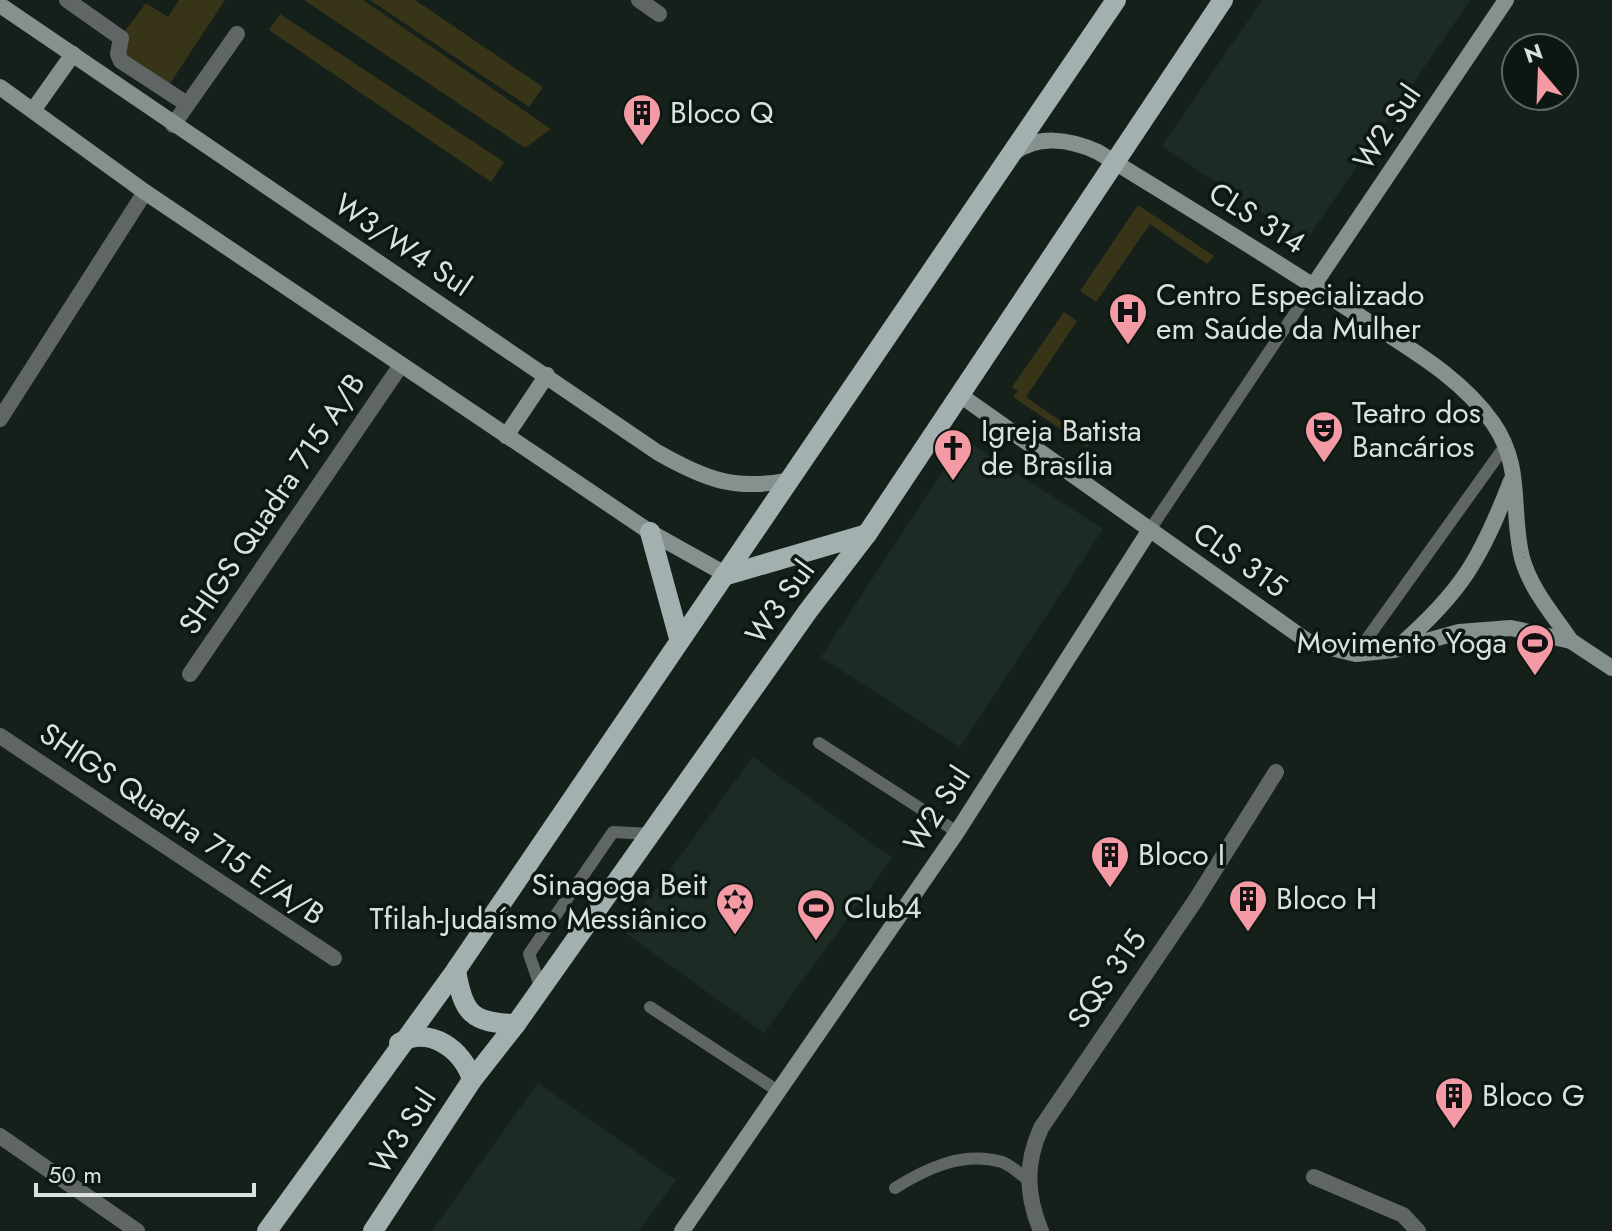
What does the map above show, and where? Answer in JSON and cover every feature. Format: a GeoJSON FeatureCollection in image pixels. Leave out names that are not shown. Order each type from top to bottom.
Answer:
{"type":"FeatureCollection","features":[{"type":"Feature","properties":{"kind":"main road","name":"W3 Sul"},"geometry":{"type":"LineString","coordinates":[[267,1231],[399,1043],[456,970],[1116,0]]}},
{"type":"Feature","properties":{"kind":"main road","name":"W3 Sul"},"geometry":{"type":"LineString","coordinates":[[373,1231],[472,1080],[516,1024],[867,534],[1223,0]]}},
{"type":"Feature","properties":{"kind":"main road"},"geometry":{"type":"LineString","coordinates":[[650,532],[679,638]]}},
{"type":"Feature","properties":{"kind":"main road"},"geometry":{"type":"LineString","coordinates":[[727,575],[867,534]]}},
{"type":"Feature","properties":{"kind":"main road"},"geometry":{"type":"LineString","coordinates":[[456,970],[460,996],[473,1015],[495,1023],[516,1024]]}},
{"type":"Feature","properties":{"kind":"main road"},"geometry":{"type":"LineString","coordinates":[[399,1043],[421,1036],[439,1042],[462,1058],[472,1080]]}},
{"type":"Feature","properties":{"kind":"street"},"geometry":{"type":"LineString","coordinates":[[67,0],[121,38],[118,54],[121,61],[187,104]]}},
{"type":"Feature","properties":{"kind":"street"},"geometry":{"type":"LineString","coordinates":[[639,0],[659,14]]}},
{"type":"Feature","properties":{"kind":"street","name":"W2 Sul"},"geometry":{"type":"LineString","coordinates":[[1313,286],[1506,0]]}},
{"type":"Feature","properties":{"kind":"street","name":"W3/W4 Sul"},"geometry":{"type":"LineString","coordinates":[[0,5],[657,452],[698,475],[755,487],[791,480]]}},
{"type":"Feature","properties":{"kind":"street"},"geometry":{"type":"LineString","coordinates":[[173,125],[237,34]]}},
{"type":"Feature","properties":{"kind":"street"},"geometry":{"type":"LineString","coordinates":[[34,109],[73,54]]}},
{"type":"Feature","properties":{"kind":"street"},"geometry":{"type":"LineString","coordinates":[[0,87],[145,192],[506,436],[650,532],[727,575]]}},
{"type":"Feature","properties":{"kind":"street","name":"CLS 314"},"geometry":{"type":"LineString","coordinates":[[1012,154],[1023,145],[1059,141],[1087,147],[1313,286],[1448,375],[1494,425],[1505,446],[1515,471],[1515,514],[1522,557],[1543,604],[1571,641]]}},
{"type":"Feature","properties":{"kind":"street"},"geometry":{"type":"LineString","coordinates":[[0,419],[145,192]]}},
{"type":"Feature","properties":{"kind":"street","name":"SHIGS Quadra 715 A/B"},"geometry":{"type":"LineString","coordinates":[[190,674],[401,365]]}},
{"type":"Feature","properties":{"kind":"street"},"geometry":{"type":"LineString","coordinates":[[506,436],[547,375]]}},
{"type":"Feature","properties":{"kind":"street","name":"CLS 315"},"geometry":{"type":"LineString","coordinates":[[960,395],[1310,643],[1356,654],[1394,650],[1459,632],[1511,628],[1571,641]]}},
{"type":"Feature","properties":{"kind":"street"},"geometry":{"type":"LineString","coordinates":[[1394,650],[1433,617],[1475,565],[1515,471]]}},
{"type":"Feature","properties":{"kind":"street","name":"W2 Sul"},"geometry":{"type":"LineString","coordinates":[[682,1231],[957,832],[1149,531]]}},
{"type":"Feature","properties":{"kind":"street"},"geometry":{"type":"LineString","coordinates":[[1571,641],[1612,668]]}},
{"type":"Feature","properties":{"kind":"street","name":"SHIGS Quadra 715 E/A/B"},"geometry":{"type":"LineString","coordinates":[[0,736],[334,958]]}},
{"type":"Feature","properties":{"kind":"street","name":"SQS 315"},"geometry":{"type":"LineString","coordinates":[[1041,1231],[1028,1180],[1030,1153],[1061,1094],[1186,914],[1276,772]]}},
{"type":"Feature","properties":{"kind":"street"},"geometry":{"type":"LineString","coordinates":[[0,1136],[137,1231]]}},
{"type":"Feature","properties":{"kind":"street"},"geometry":{"type":"LineString","coordinates":[[1314,1177],[1403,1215],[1418,1231]]}},
{"type":"Feature","properties":{"kind":"lane"},"geometry":{"type":"LineString","coordinates":[[1149,531],[1313,286]]}},
{"type":"Feature","properties":{"kind":"lane"},"geometry":{"type":"LineString","coordinates":[[1356,654],[1505,446]]}},
{"type":"Feature","properties":{"kind":"lane"},"geometry":{"type":"LineString","coordinates":[[819,743],[957,832]]}},
{"type":"Feature","properties":{"kind":"lane"},"geometry":{"type":"LineString","coordinates":[[541,989],[529,954],[613,832],[651,834]]}},
{"type":"Feature","properties":{"kind":"lane"},"geometry":{"type":"LineString","coordinates":[[650,1007],[778,1091]]}},
{"type":"Feature","properties":{"kind":"lane"},"geometry":{"type":"LineString","coordinates":[[895,1188],[928,1167],[964,1160],[1004,1162],[1028,1180]]}},
{"type":"Feature","properties":{"kind":"shaded area"},"geometry":{"type":"Polygon","coordinates":[[[179,0],[225,0],[169,85],[111,50],[146,3],[168,17],[179,0]]]}},
{"type":"Feature","properties":{"kind":"shaded area"},"geometry":{"type":"Polygon","coordinates":[[[304,0],[363,0],[551,129],[525,148],[304,0]]]}},
{"type":"Feature","properties":{"kind":"shaded area"},"geometry":{"type":"Polygon","coordinates":[[[370,0],[415,0],[543,87],[529,107],[370,0]]]}},
{"type":"Feature","properties":{"kind":"shaded area"},"geometry":{"type":"Polygon","coordinates":[[[1262,0],[1470,0],[1305,242],[1162,146],[1262,0]]]}},
{"type":"Feature","properties":{"kind":"shaded area"},"geometry":{"type":"Polygon","coordinates":[[[280,14],[504,162],[491,182],[269,30],[280,14]]]}},
{"type":"Feature","properties":{"kind":"shaded area"},"geometry":{"type":"Polygon","coordinates":[[[1138,205],[1214,256],[1207,264],[1150,224],[1096,302],[1080,291],[1138,205]]]}},
{"type":"Feature","properties":{"kind":"shaded area"},"geometry":{"type":"Polygon","coordinates":[[[1064,312],[1077,321],[1026,397],[1090,441],[1087,447],[1013,397],[1018,391],[1012,387],[1064,312]]]}},
{"type":"Feature","properties":{"kind":"shaded area"},"geometry":{"type":"Polygon","coordinates":[[[964,439],[1103,529],[960,747],[821,657],[964,439]]]}},
{"type":"Feature","properties":{"kind":"shaded area"},"geometry":{"type":"Polygon","coordinates":[[[753,757],[892,858],[764,1033],[624,932],[753,757]]]}},
{"type":"Feature","properties":{"kind":"shaded area"},"geometry":{"type":"Polygon","coordinates":[[[538,1083],[676,1180],[639,1231],[432,1231],[538,1083]]]}},
{"type":"Feature","properties":{"kind":"place","name":"Bloco Q"},"geometry":{"type":"Point","coordinates":[642,147]}},
{"type":"Feature","properties":{"kind":"place","name":"Centro Especializado em Saúde da Mulher"},"geometry":{"type":"Point","coordinates":[1128,346]}},
{"type":"Feature","properties":{"kind":"place","name":"Teatro dos Bancários"},"geometry":{"type":"Point","coordinates":[1324,464]}},
{"type":"Feature","properties":{"kind":"place","name":"Igreja Batista de Brasília"},"geometry":{"type":"Point","coordinates":[953,482]}},
{"type":"Feature","properties":{"kind":"place","name":"Movimento Yoga"},"geometry":{"type":"Point","coordinates":[1535,677]}},
{"type":"Feature","properties":{"kind":"place","name":"Bloco I"},"geometry":{"type":"Point","coordinates":[1110,889]}},
{"type":"Feature","properties":{"kind":"place","name":"Bloco H"},"geometry":{"type":"Point","coordinates":[1248,933]}},
{"type":"Feature","properties":{"kind":"place","name":"Sinagoga Beit Tfilah-Judaísmo Messiânico"},"geometry":{"type":"Point","coordinates":[735,936]}},
{"type":"Feature","properties":{"kind":"place","name":"Club4"},"geometry":{"type":"Point","coordinates":[816,942]}},
{"type":"Feature","properties":{"kind":"place","name":"Bloco G"},"geometry":{"type":"Point","coordinates":[1454,1130]}}]}
